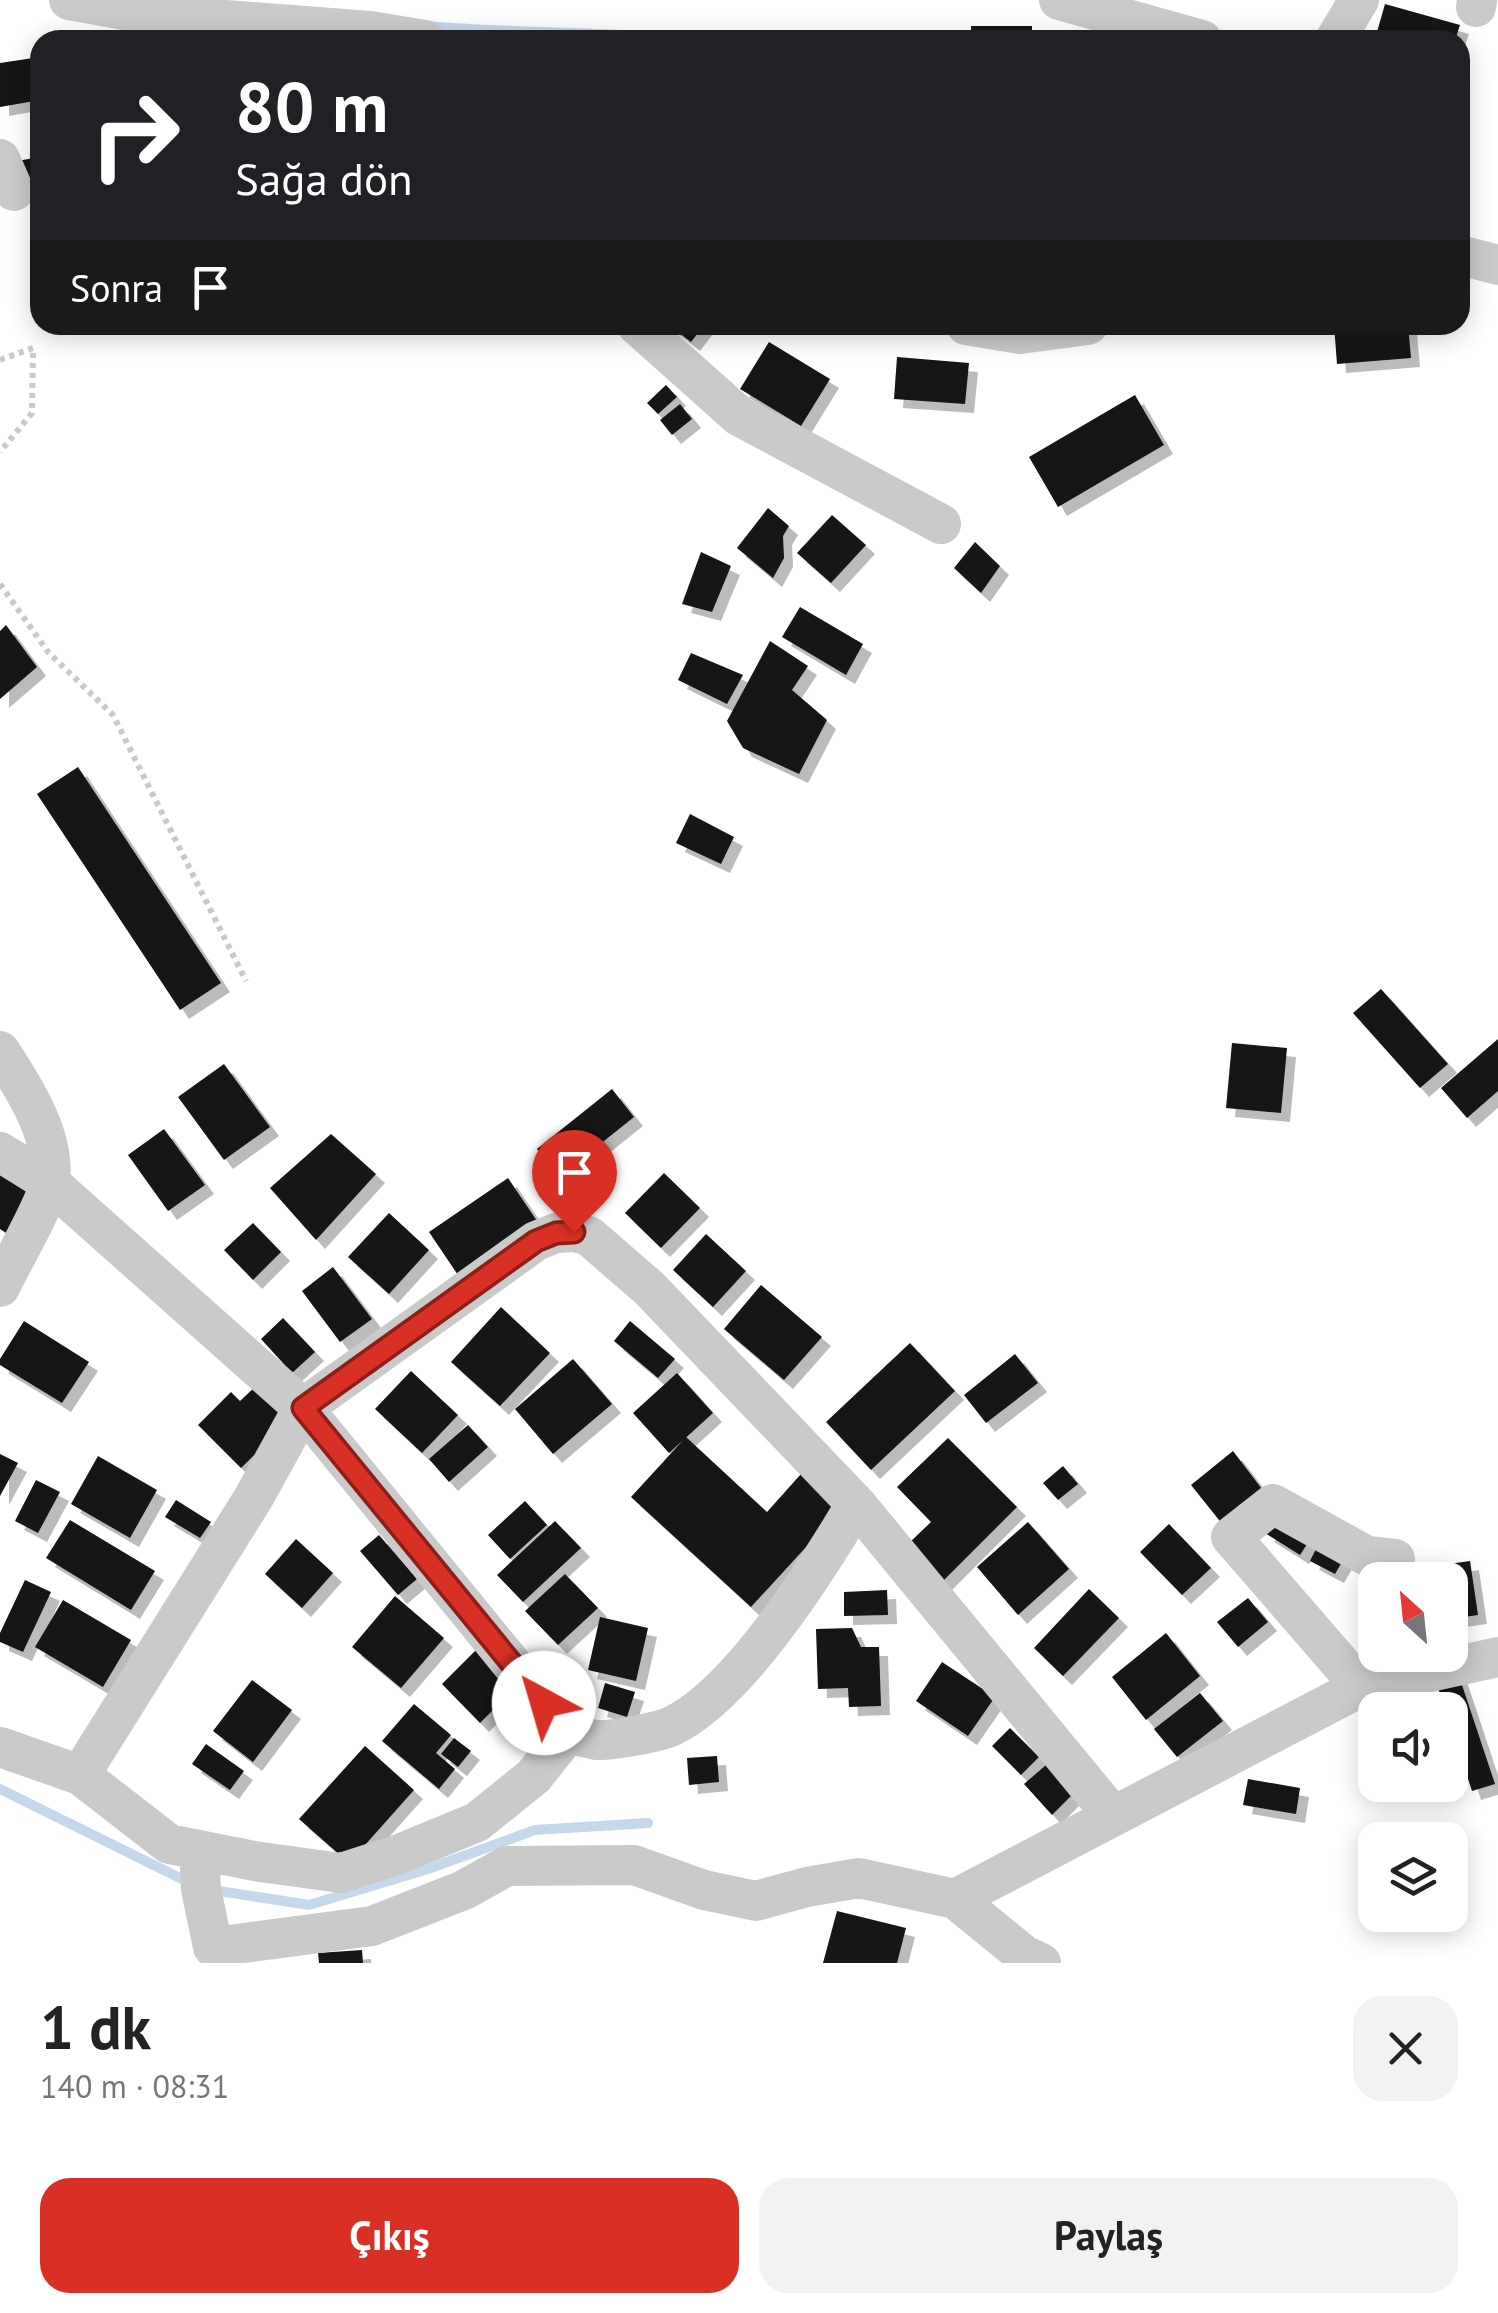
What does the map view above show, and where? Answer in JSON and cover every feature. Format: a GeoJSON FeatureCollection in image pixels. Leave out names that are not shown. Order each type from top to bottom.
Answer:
{"type":"FeatureCollection","features":[{"type":"Feature","properties":{"kind":"street"},"geometry":{"type":"LineString","coordinates":[[69,0],[147,14],[357,30]]}},
{"type":"Feature","properties":{"kind":"street"},"geometry":{"type":"LineString","coordinates":[[1059,0],[1166,30]]}},
{"type":"Feature","properties":{"kind":"street"},"geometry":{"type":"LineString","coordinates":[[1340,30],[1359,0]]}},
{"type":"Feature","properties":{"kind":"street"},"geometry":{"type":"LineString","coordinates":[[1470,258],[1498,265]]}},
{"type":"Feature","properties":{"kind":"street"},"geometry":{"type":"LineString","coordinates":[[648,335],[739,416],[941,524]]}},
{"type":"Feature","properties":{"kind":"street"},"geometry":{"type":"LineString","coordinates":[[0,1051],[22,1086],[50,1156],[50,1184],[0,1287]]}},
{"type":"Feature","properties":{"kind":"street"},"geometry":{"type":"LineString","coordinates":[[0,1152],[50,1184],[303,1408],[568,1732],[599,1740],[671,1727],[710,1699],[740,1668],[814,1575],[856,1504]]}},
{"type":"Feature","properties":{"kind":"street"},"geometry":{"type":"LineString","coordinates":[[80,1774],[254,1496],[303,1408],[536,1241],[556,1233],[574,1232],[589,1236],[648,1288],[856,1504],[1112,1816]]}},
{"type":"Feature","properties":{"kind":"street"},"geometry":{"type":"LineString","coordinates":[[1361,1687],[1231,1537],[1273,1504],[1367,1556],[1395,1559]]}},
{"type":"Feature","properties":{"kind":"street"},"geometry":{"type":"LineString","coordinates":[[954,1900],[1361,1687],[1498,1657]]}},
{"type":"Feature","properties":{"kind":"street"},"geometry":{"type":"LineString","coordinates":[[200,1869],[254,1862],[341,1872],[378,1861],[477,1822],[534,1776],[568,1732]]}},
{"type":"Feature","properties":{"kind":"street"},"geometry":{"type":"LineString","coordinates":[[0,1747],[80,1774],[200,1869],[213,1947],[372,1926],[464,1890],[507,1866],[634,1864],[704,1890],[756,1901],[807,1886],[859,1878],[954,1900],[1024,1955],[1041,1963]]}},
{"type":"Feature","properties":{"kind":"street"},"geometry":{"type":"LineString","coordinates":[[192,1963],[200,1869]]}},
{"type":"Feature","properties":{"kind":"path"},"geometry":{"type":"LineString","coordinates":[[0,360],[33,348],[32,414],[0,452]]}},
{"type":"Feature","properties":{"kind":"path"},"geometry":{"type":"LineString","coordinates":[[0,584],[48,652],[113,716],[246,981]]}},
{"type":"Feature","properties":{"kind":"building"},"geometry":{"type":"Polygon","coordinates":[[[1385,4],[1460,25],[1458,30],[1378,30],[1385,4]]]}},
{"type":"Feature","properties":{"kind":"building"},"geometry":{"type":"Polygon","coordinates":[[[971,26],[1032,26],[1032,30],[971,30],[971,26]]]}},
{"type":"Feature","properties":{"kind":"building"},"geometry":{"type":"Polygon","coordinates":[[[30,58],[30,102],[0,107],[0,63],[30,58]]]}},
{"type":"Feature","properties":{"kind":"building"},"geometry":{"type":"Polygon","coordinates":[[[30,159],[30,194],[23,196],[17,161],[30,159]]]}},
{"type":"Feature","properties":{"kind":"building"},"geometry":{"type":"Polygon","coordinates":[[[1335,335],[1409,335],[1411,358],[1337,364],[1335,335]]]}},
{"type":"Feature","properties":{"kind":"building"},"geometry":{"type":"Polygon","coordinates":[[[769,342],[830,379],[801,426],[740,389],[769,342]]]}},
{"type":"Feature","properties":{"kind":"building"},"geometry":{"type":"Polygon","coordinates":[[[897,357],[969,363],[965,404],[894,399],[897,357]]]}},
{"type":"Feature","properties":{"kind":"building"},"geometry":{"type":"Polygon","coordinates":[[[666,385],[677,397],[658,414],[647,403],[666,385]]]}},
{"type":"Feature","properties":{"kind":"building"},"geometry":{"type":"Polygon","coordinates":[[[1135,395],[1164,445],[1058,507],[1029,457],[1135,395]]]}},
{"type":"Feature","properties":{"kind":"building"},"geometry":{"type":"Polygon","coordinates":[[[680,404],[692,419],[672,435],[660,420],[680,404]]]}},
{"type":"Feature","properties":{"kind":"building"},"geometry":{"type":"Polygon","coordinates":[[[768,508],[789,526],[783,536],[784,558],[773,578],[737,548],[768,508]]]}},
{"type":"Feature","properties":{"kind":"building"},"geometry":{"type":"Polygon","coordinates":[[[832,515],[866,545],[831,583],[797,553],[832,515]]]}},
{"type":"Feature","properties":{"kind":"building"},"geometry":{"type":"Polygon","coordinates":[[[975,542],[1000,566],[981,593],[954,568],[975,542]]]}},
{"type":"Feature","properties":{"kind":"building"},"geometry":{"type":"Polygon","coordinates":[[[701,552],[731,566],[712,612],[682,604],[701,552]]]}},
{"type":"Feature","properties":{"kind":"building"},"geometry":{"type":"Polygon","coordinates":[[[800,607],[863,644],[846,675],[782,637],[800,607]]]}},
{"type":"Feature","properties":{"kind":"building"},"geometry":{"type":"Polygon","coordinates":[[[6,625],[37,667],[0,699],[0,631],[6,625]]]}},
{"type":"Feature","properties":{"kind":"building"},"geometry":{"type":"Polygon","coordinates":[[[770,641],[808,666],[792,690],[827,720],[799,774],[743,748],[727,721],[770,641]]]}},
{"type":"Feature","properties":{"kind":"building"},"geometry":{"type":"Polygon","coordinates":[[[691,653],[743,675],[727,704],[678,680],[691,653]]]}},
{"type":"Feature","properties":{"kind":"building"},"geometry":{"type":"Polygon","coordinates":[[[78,767],[221,983],[180,1010],[37,794],[78,767]]]}},
{"type":"Feature","properties":{"kind":"building"},"geometry":{"type":"Polygon","coordinates":[[[690,814],[734,837],[721,864],[676,843],[690,814]]]}},
{"type":"Feature","properties":{"kind":"building"},"geometry":{"type":"Polygon","coordinates":[[[1381,989],[1448,1064],[1420,1088],[1353,1013],[1381,989]]]}},
{"type":"Feature","properties":{"kind":"building"},"geometry":{"type":"Polygon","coordinates":[[[1498,1039],[1498,1091],[1467,1118],[1441,1088],[1498,1039]]]}},
{"type":"Feature","properties":{"kind":"building"},"geometry":{"type":"Polygon","coordinates":[[[1232,1043],[1287,1048],[1281,1113],[1226,1108],[1232,1043]]]}},
{"type":"Feature","properties":{"kind":"building"},"geometry":{"type":"Polygon","coordinates":[[[224,1064],[270,1127],[224,1160],[178,1097],[224,1064]]]}},
{"type":"Feature","properties":{"kind":"building"},"geometry":{"type":"Polygon","coordinates":[[[612,1089],[634,1117],[559,1177],[537,1149],[612,1089]]]}},
{"type":"Feature","properties":{"kind":"building"},"geometry":{"type":"Polygon","coordinates":[[[164,1129],[205,1185],[168,1211],[128,1155],[164,1129]]]}},
{"type":"Feature","properties":{"kind":"building"},"geometry":{"type":"Polygon","coordinates":[[[331,1134],[376,1174],[316,1240],[270,1188],[331,1134]]]}},
{"type":"Feature","properties":{"kind":"building"},"geometry":{"type":"Polygon","coordinates":[[[0,1171],[30,1192],[6,1233],[0,1229],[0,1171]]]}},
{"type":"Feature","properties":{"kind":"building"},"geometry":{"type":"Polygon","coordinates":[[[664,1173],[700,1208],[661,1248],[625,1213],[664,1173]]]}},
{"type":"Feature","properties":{"kind":"building"},"geometry":{"type":"Polygon","coordinates":[[[508,1178],[537,1221],[458,1275],[429,1232],[508,1178]]]}},
{"type":"Feature","properties":{"kind":"building"},"geometry":{"type":"Polygon","coordinates":[[[389,1213],[429,1250],[389,1294],[348,1257],[389,1213]]]}},
{"type":"Feature","properties":{"kind":"building"},"geometry":{"type":"Polygon","coordinates":[[[253,1223],[281,1252],[253,1280],[224,1250],[253,1223]]]}},
{"type":"Feature","properties":{"kind":"building"},"geometry":{"type":"Polygon","coordinates":[[[706,1234],[746,1271],[713,1307],[673,1270],[706,1234]]]}},
{"type":"Feature","properties":{"kind":"building"},"geometry":{"type":"Polygon","coordinates":[[[333,1267],[372,1319],[340,1342],[302,1291],[333,1267]]]}},
{"type":"Feature","properties":{"kind":"building"},"geometry":{"type":"Polygon","coordinates":[[[761,1285],[822,1337],[784,1380],[724,1329],[761,1285]]]}},
{"type":"Feature","properties":{"kind":"building"},"geometry":{"type":"Polygon","coordinates":[[[501,1307],[550,1353],[500,1406],[451,1362],[501,1307]]]}},
{"type":"Feature","properties":{"kind":"building"},"geometry":{"type":"Polygon","coordinates":[[[283,1318],[315,1352],[292,1373],[261,1339],[283,1318]]]}},
{"type":"Feature","properties":{"kind":"building"},"geometry":{"type":"Polygon","coordinates":[[[24,1321],[89,1362],[62,1403],[0,1365],[24,1321]]]}},
{"type":"Feature","properties":{"kind":"building"},"geometry":{"type":"Polygon","coordinates":[[[630,1321],[675,1359],[658,1378],[614,1341],[630,1321]]]}},
{"type":"Feature","properties":{"kind":"building"},"geometry":{"type":"Polygon","coordinates":[[[910,1343],[955,1391],[871,1470],[826,1422],[910,1343]]]}},
{"type":"Feature","properties":{"kind":"building"},"geometry":{"type":"Polygon","coordinates":[[[1015,1354],[1038,1383],[986,1423],[964,1395],[1015,1354]]]}},
{"type":"Feature","properties":{"kind":"building"},"geometry":{"type":"Polygon","coordinates":[[[573,1359],[612,1404],[553,1454],[515,1409],[573,1359]]]}},
{"type":"Feature","properties":{"kind":"building"},"geometry":{"type":"Polygon","coordinates":[[[411,1371],[458,1415],[422,1453],[375,1409],[411,1371]]]}},
{"type":"Feature","properties":{"kind":"building"},"geometry":{"type":"Polygon","coordinates":[[[677,1373],[713,1413],[669,1453],[633,1413],[677,1373]]]}},
{"type":"Feature","properties":{"kind":"building"},"geometry":{"type":"Polygon","coordinates":[[[257,1385],[291,1419],[241,1468],[198,1425],[231,1392],[240,1401],[257,1385]]]}},
{"type":"Feature","properties":{"kind":"building"},"geometry":{"type":"Polygon","coordinates":[[[468,1425],[488,1447],[449,1482],[429,1459],[468,1425]]]}},
{"type":"Feature","properties":{"kind":"building"},"geometry":{"type":"Polygon","coordinates":[[[686,1437],[767,1512],[801,1474],[840,1510],[751,1607],[631,1497],[686,1437]]]}},
{"type":"Feature","properties":{"kind":"building"},"geometry":{"type":"Polygon","coordinates":[[[948,1438],[1017,1507],[943,1581],[907,1545],[931,1522],[897,1487],[948,1438]]]}},
{"type":"Feature","properties":{"kind":"building"},"geometry":{"type":"Polygon","coordinates":[[[1233,1451],[1265,1493],[1223,1525],[1191,1485],[1233,1451]]]}},
{"type":"Feature","properties":{"kind":"building"},"geometry":{"type":"Polygon","coordinates":[[[0,1454],[18,1463],[0,1496],[0,1454]]]}},
{"type":"Feature","properties":{"kind":"building"},"geometry":{"type":"Polygon","coordinates":[[[98,1456],[157,1490],[130,1538],[71,1504],[98,1456]]]}},
{"type":"Feature","properties":{"kind":"building"},"geometry":{"type":"Polygon","coordinates":[[[1063,1466],[1078,1484],[1058,1500],[1043,1483],[1063,1466]]]}},
{"type":"Feature","properties":{"kind":"building"},"geometry":{"type":"Polygon","coordinates":[[[36,1480],[60,1492],[38,1533],[15,1521],[36,1480]]]}},
{"type":"Feature","properties":{"kind":"building"},"geometry":{"type":"Polygon","coordinates":[[[176,1500],[211,1522],[200,1538],[165,1517],[176,1500]]]}},
{"type":"Feature","properties":{"kind":"building"},"geometry":{"type":"Polygon","coordinates":[[[525,1501],[547,1525],[510,1559],[488,1535],[525,1501]]]}},
{"type":"Feature","properties":{"kind":"building"},"geometry":{"type":"Polygon","coordinates":[[[1277,1516],[1311,1538],[1300,1555],[1265,1533],[1277,1516]]]}},
{"type":"Feature","properties":{"kind":"building"},"geometry":{"type":"Polygon","coordinates":[[[70,1520],[155,1571],[131,1610],[46,1558],[70,1520]]]}},
{"type":"Feature","properties":{"kind":"building"},"geometry":{"type":"Polygon","coordinates":[[[555,1521],[581,1548],[523,1602],[497,1575],[555,1521]]]}},
{"type":"Feature","properties":{"kind":"building"},"geometry":{"type":"Polygon","coordinates":[[[1028,1522],[1069,1569],[1018,1615],[977,1567],[1028,1522]]]}},
{"type":"Feature","properties":{"kind":"building"},"geometry":{"type":"Polygon","coordinates":[[[1169,1524],[1211,1568],[1182,1595],[1140,1552],[1169,1524]]]}},
{"type":"Feature","properties":{"kind":"building"},"geometry":{"type":"Polygon","coordinates":[[[379,1535],[417,1579],[398,1595],[360,1551],[379,1535]]]}},
{"type":"Feature","properties":{"kind":"building"},"geometry":{"type":"Polygon","coordinates":[[[296,1539],[333,1573],[302,1608],[265,1574],[296,1539]]]}},
{"type":"Feature","properties":{"kind":"building"},"geometry":{"type":"Polygon","coordinates":[[[1319,1543],[1345,1557],[1335,1574],[1310,1561],[1319,1543]]]}},
{"type":"Feature","properties":{"kind":"building"},"geometry":{"type":"Polygon","coordinates":[[[1470,1561],[1478,1615],[1468,1616],[1468,1562],[1463,1562],[1470,1561]]]}},
{"type":"Feature","properties":{"kind":"building"},"geometry":{"type":"Polygon","coordinates":[[[565,1574],[598,1608],[558,1645],[525,1611],[565,1574]]]}},
{"type":"Feature","properties":{"kind":"building"},"geometry":{"type":"Polygon","coordinates":[[[25,1580],[51,1592],[23,1652],[0,1642],[0,1633],[25,1580]]]}},
{"type":"Feature","properties":{"kind":"building"},"geometry":{"type":"Polygon","coordinates":[[[1089,1589],[1119,1618],[1063,1676],[1034,1648],[1089,1589]]]}},
{"type":"Feature","properties":{"kind":"building"},"geometry":{"type":"Polygon","coordinates":[[[887,1590],[888,1615],[844,1616],[844,1592],[887,1590]]]}},
{"type":"Feature","properties":{"kind":"building"},"geometry":{"type":"Polygon","coordinates":[[[395,1596],[444,1638],[401,1688],[352,1647],[395,1596]]]}},
{"type":"Feature","properties":{"kind":"building"},"geometry":{"type":"Polygon","coordinates":[[[1248,1598],[1268,1622],[1238,1647],[1217,1622],[1248,1598]]]}},
{"type":"Feature","properties":{"kind":"building"},"geometry":{"type":"Polygon","coordinates":[[[63,1600],[131,1640],[103,1687],[35,1647],[63,1600]]]}},
{"type":"Feature","properties":{"kind":"building"},"geometry":{"type":"Polygon","coordinates":[[[600,1617],[648,1628],[636,1681],[588,1670],[600,1617]]]}},
{"type":"Feature","properties":{"kind":"building"},"geometry":{"type":"Polygon","coordinates":[[[852,1628],[861,1647],[879,1647],[881,1706],[849,1707],[848,1688],[818,1689],[816,1629],[852,1628]]]}},
{"type":"Feature","properties":{"kind":"building"},"geometry":{"type":"Polygon","coordinates":[[[1166,1633],[1200,1676],[1146,1720],[1112,1677],[1166,1633]]]}},
{"type":"Feature","properties":{"kind":"building"},"geometry":{"type":"Polygon","coordinates":[[[478,1648],[517,1686],[480,1723],[442,1684],[478,1648]]]}},
{"type":"Feature","properties":{"kind":"building"},"geometry":{"type":"Polygon","coordinates":[[[942,1662],[995,1697],[968,1736],[916,1701],[942,1662]]]}},
{"type":"Feature","properties":{"kind":"building"},"geometry":{"type":"Polygon","coordinates":[[[1458,1673],[1464,1692],[1439,1692],[1436,1681],[1458,1673]]]}},
{"type":"Feature","properties":{"kind":"building"},"geometry":{"type":"Polygon","coordinates":[[[252,1680],[292,1710],[253,1762],[213,1731],[252,1680]]]}},
{"type":"Feature","properties":{"kind":"building"},"geometry":{"type":"Polygon","coordinates":[[[605,1683],[635,1692],[627,1717],[598,1708],[605,1683]]]}},
{"type":"Feature","properties":{"kind":"building"},"geometry":{"type":"Polygon","coordinates":[[[1200,1693],[1223,1721],[1177,1757],[1154,1729],[1200,1693]]]}},
{"type":"Feature","properties":{"kind":"building"},"geometry":{"type":"Polygon","coordinates":[[[1468,1703],[1495,1784],[1472,1791],[1468,1779],[1468,1703]]]}},
{"type":"Feature","properties":{"kind":"building"},"geometry":{"type":"Polygon","coordinates":[[[414,1704],[451,1735],[436,1753],[455,1769],[439,1789],[382,1741],[414,1704]]]}},
{"type":"Feature","properties":{"kind":"building"},"geometry":{"type":"Polygon","coordinates":[[[1010,1728],[1039,1757],[1021,1775],[992,1746],[1010,1728]]]}},
{"type":"Feature","properties":{"kind":"building"},"geometry":{"type":"Polygon","coordinates":[[[454,1738],[471,1751],[458,1767],[441,1754],[454,1738]]]}},
{"type":"Feature","properties":{"kind":"building"},"geometry":{"type":"Polygon","coordinates":[[[206,1744],[244,1771],[230,1790],[192,1764],[206,1744]]]}},
{"type":"Feature","properties":{"kind":"building"},"geometry":{"type":"Polygon","coordinates":[[[365,1746],[414,1790],[349,1863],[299,1819],[365,1746]]]}},
{"type":"Feature","properties":{"kind":"building"},"geometry":{"type":"Polygon","coordinates":[[[717,1756],[719,1782],[689,1785],[687,1758],[717,1756]]]}},
{"type":"Feature","properties":{"kind":"building"},"geometry":{"type":"Polygon","coordinates":[[[1046,1765],[1073,1794],[1052,1815],[1024,1784],[1046,1765]]]}},
{"type":"Feature","properties":{"kind":"building"},"geometry":{"type":"Polygon","coordinates":[[[1248,1779],[1300,1788],[1296,1814],[1243,1805],[1248,1779]]]}},
{"type":"Feature","properties":{"kind":"building"},"geometry":{"type":"Polygon","coordinates":[[[837,1911],[906,1928],[897,1963],[823,1963],[837,1911]]]}},
{"type":"Feature","properties":{"kind":"building"},"geometry":{"type":"Polygon","coordinates":[[[362,1950],[363,1963],[319,1963],[318,1953],[362,1950]]]}},
{"type":"Feature","properties":{"kind":"waterway"},"geometry":{"type":"LineString","coordinates":[[426,26],[494,30]]}},
{"type":"Feature","properties":{"kind":"waterway"},"geometry":{"type":"LineString","coordinates":[[0,1789],[192,1884]]}},
{"type":"Feature","properties":{"kind":"waterway"},"geometry":{"type":"LineString","coordinates":[[213,1890],[309,1905],[428,1869],[535,1830],[648,1823]]}},
{"type":"Feature","properties":{"kind":"route"},"geometry":{"type":"LineString","coordinates":[[544,1703],[303,1408],[536,1241],[556,1233],[574,1232]]}}]}
